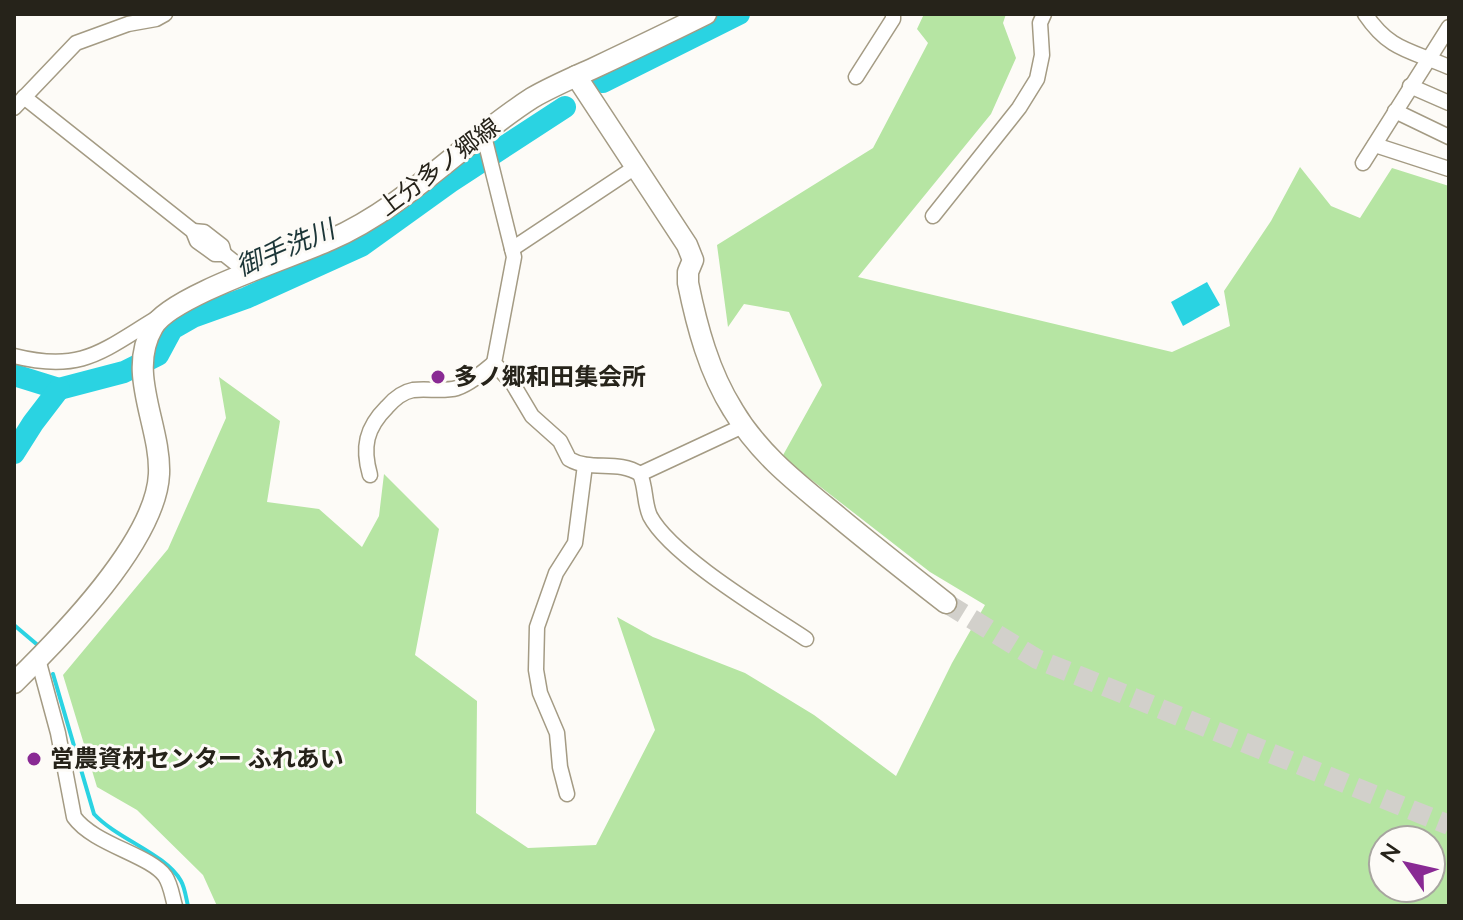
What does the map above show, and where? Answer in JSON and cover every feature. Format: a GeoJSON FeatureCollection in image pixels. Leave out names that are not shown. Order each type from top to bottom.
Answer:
{"type":"FeatureCollection","features":[{"type":"Feature","properties":{"kind":"main road","name":"上分多ノ郷線"},"geometry":{"type":"LineString","coordinates":[[14,683],[119,565],[152,510],[158,485],[158,458],[143,383],[142,362],[148,337],[160,317],[196,296],[358,226],[485,138],[533,98],[706,14]]}},
{"type":"Feature","properties":{"kind":"main road"},"geometry":{"type":"LineString","coordinates":[[576,76],[687,245],[692,257],[688,283],[708,359],[731,409],[763,452],[791,478],[946,603]]}},
{"type":"Feature","properties":{"kind":"street"},"geometry":{"type":"LineString","coordinates":[[165,14],[76,43],[19,102],[193,231],[204,232],[222,246],[224,254],[248,273]]}},
{"type":"Feature","properties":{"kind":"street"},"geometry":{"type":"LineString","coordinates":[[856,77],[893,19],[893,14]]}},
{"type":"Feature","properties":{"kind":"street"},"geometry":{"type":"LineString","coordinates":[[933,216],[1019,108],[1037,79],[1042,55],[1040,23],[1044,14]]}},
{"type":"Feature","properties":{"kind":"street"},"geometry":{"type":"LineString","coordinates":[[1365,14],[1385,39],[1449,67]]}},
{"type":"Feature","properties":{"kind":"street"},"geometry":{"type":"LineString","coordinates":[[1363,163],[1449,27]]}},
{"type":"Feature","properties":{"kind":"street"},"geometry":{"type":"LineString","coordinates":[[1410,86],[1449,103]]}},
{"type":"Feature","properties":{"kind":"street"},"geometry":{"type":"LineString","coordinates":[[1395,111],[1449,137]]}},
{"type":"Feature","properties":{"kind":"street"},"geometry":{"type":"LineString","coordinates":[[370,475],[365,458],[367,433],[394,399],[410,390],[456,388],[494,363],[514,263],[485,138]]}},
{"type":"Feature","properties":{"kind":"street"},"geometry":{"type":"LineString","coordinates":[[1375,145],[1449,169]]}},
{"type":"Feature","properties":{"kind":"street"},"geometry":{"type":"LineString","coordinates":[[512,249],[634,168]]}},
{"type":"Feature","properties":{"kind":"street"},"geometry":{"type":"LineString","coordinates":[[14,356],[37,362],[76,362],[110,347],[160,317]]}},
{"type":"Feature","properties":{"kind":"street"},"geometry":{"type":"LineString","coordinates":[[494,363],[513,384],[532,416],[560,441],[569,459],[585,465],[628,467],[640,474],[650,516],[669,539],[702,567],[806,639]]}},
{"type":"Feature","properties":{"kind":"street"},"geometry":{"type":"LineString","coordinates":[[640,474],[743,426]]}},
{"type":"Feature","properties":{"kind":"street"},"geometry":{"type":"LineString","coordinates":[[567,794],[560,767],[557,733],[540,693],[536,670],[537,627],[556,573],[575,543],[585,465]]}},
{"type":"Feature","properties":{"kind":"street"},"geometry":{"type":"LineString","coordinates":[[38,659],[58,733],[74,817],[114,847],[162,872],[175,906]]}},
{"type":"Feature","properties":{"kind":"green space"},"geometry":{"type":"Polygon","coordinates":[[[924,14],[1006,14],[1003,23],[1016,58],[991,114],[858,277],[1172,352],[1230,326],[1224,291],[1271,221],[1300,167],[1331,206],[1360,218],[1392,168],[1449,186],[1449,906],[217,906],[203,875],[137,810],[97,787],[63,675],[168,549],[226,418],[219,377],[280,421],[267,502],[319,509],[362,547],[379,516],[384,474],[439,529],[415,655],[477,701],[476,813],[528,848],[596,845],[655,730],[617,617],[653,637],[745,673],[814,715],[896,776],[952,663],[985,605],[930,572],[782,457],[822,385],[789,312],[744,304],[728,327],[717,245],[873,148],[928,43],[917,29],[924,14]]]}},
{"type":"Feature","properties":{"kind":"water"},"geometry":{"type":"Polygon","coordinates":[[[1207,282],[1220,305],[1183,326],[1171,302],[1207,282]]]}},
{"type":"Feature","properties":{"kind":"waterway","name":"御手洗川"},"geometry":{"type":"LineString","coordinates":[[603,82],[739,14]]}},
{"type":"Feature","properties":{"kind":"waterway","name":"御手洗川"},"geometry":{"type":"LineString","coordinates":[[14,375],[59,389],[124,372],[158,355],[172,329],[193,317],[246,298],[361,246],[450,182],[565,107]]}},
{"type":"Feature","properties":{"kind":"waterway"},"geometry":{"type":"LineString","coordinates":[[14,453],[59,389]]}},
{"type":"Feature","properties":{"kind":"waterway"},"geometry":{"type":"LineString","coordinates":[[14,625],[40,647]]}},
{"type":"Feature","properties":{"kind":"waterway"},"geometry":{"type":"LineString","coordinates":[[53,674],[94,814],[174,871],[182,884],[188,906]]}},
{"type":"Feature","properties":{"kind":"tunnel"},"geometry":{"type":"LineString","coordinates":[[946,603],[1037,659],[1449,825]]}},
{"type":"Feature","properties":{"kind":"place","name":"多ノ郷和田集会所"},"geometry":{"type":"Point","coordinates":[438,377]}},
{"type":"Feature","properties":{"kind":"place","name":"営農資材センター ふれあい"},"geometry":{"type":"Point","coordinates":[34,759]}}]}
